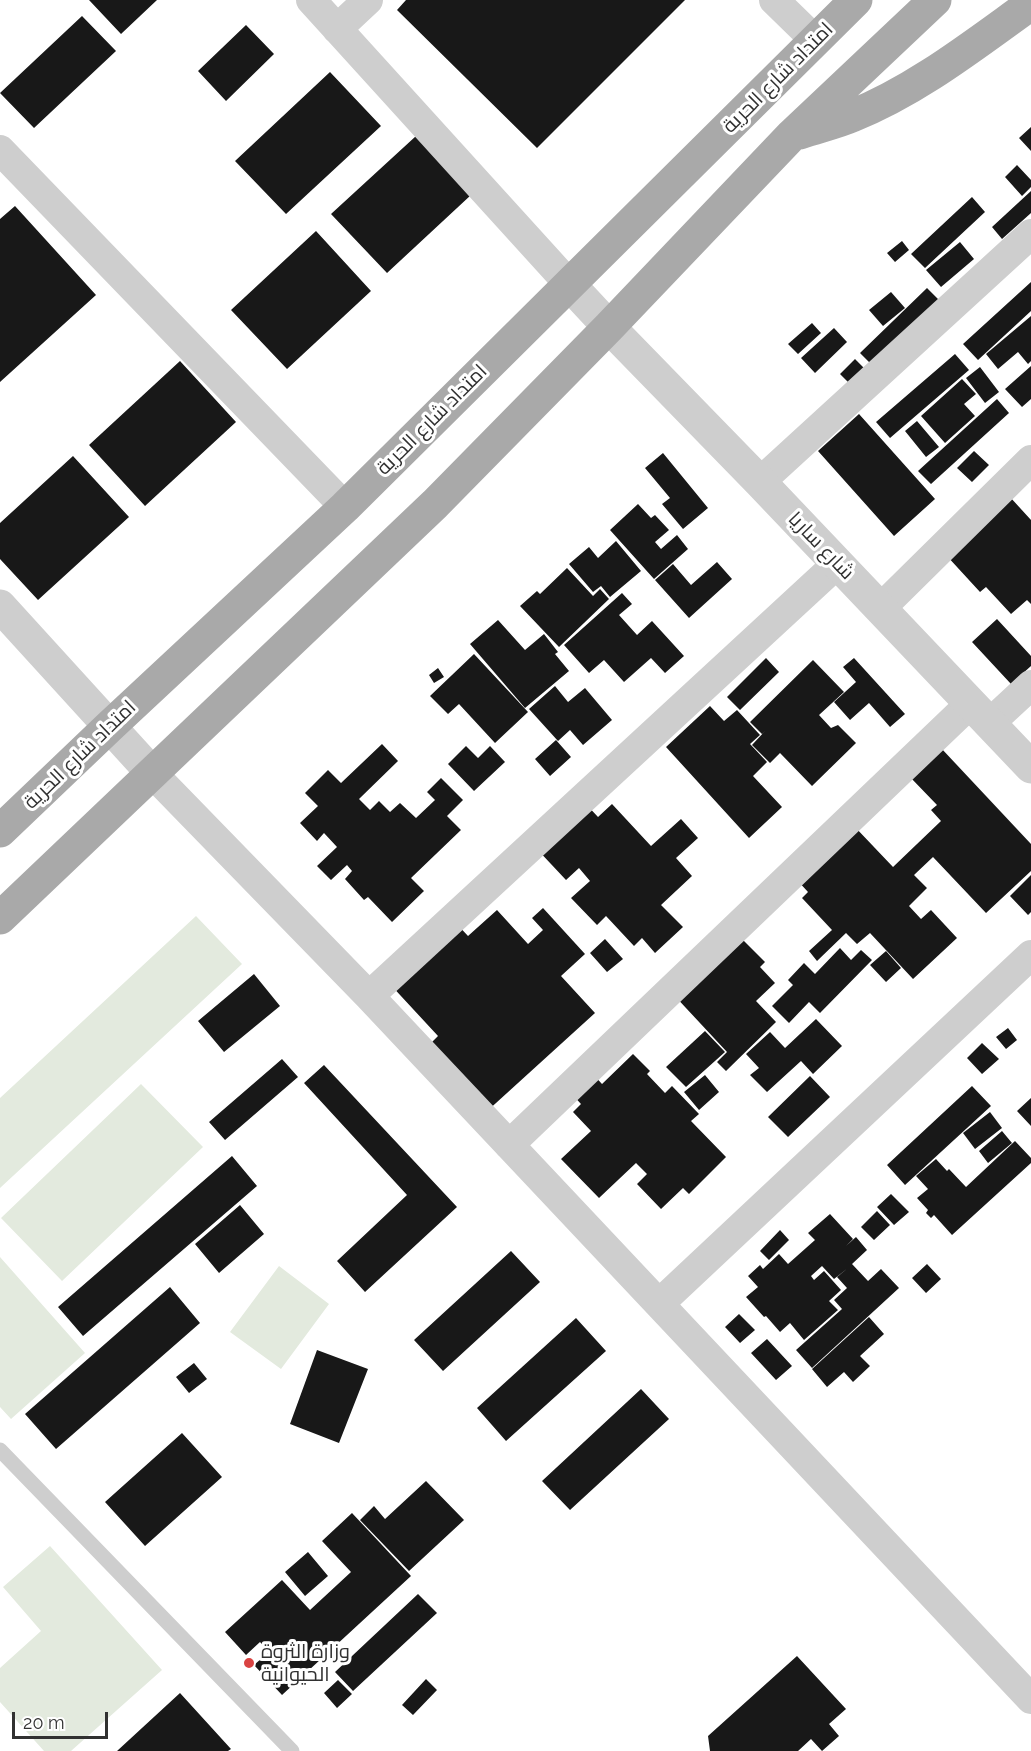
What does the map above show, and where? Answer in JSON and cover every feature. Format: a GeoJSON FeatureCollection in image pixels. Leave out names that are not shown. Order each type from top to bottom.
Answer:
{"type":"FeatureCollection","features":[{"type":"Feature","properties":{"kind":"main road","name":"امتداد شارع الحرية"},"geometry":{"type":"LineString","coordinates":[[0,831],[345,507],[856,0]]}},
{"type":"Feature","properties":{"kind":"main road"},"geometry":{"type":"LineString","coordinates":[[0,918],[435,504],[609,327],[792,135],[935,0]]}},
{"type":"Feature","properties":{"kind":"main road"},"geometry":{"type":"LineString","coordinates":[[792,135],[852,116],[897,94],[1031,4]]}},
{"type":"Feature","properties":{"kind":"street"},"geometry":{"type":"LineString","coordinates":[[311,0],[569,284]]}},
{"type":"Feature","properties":{"kind":"street"},"geometry":{"type":"LineString","coordinates":[[337,29],[368,0]]}},
{"type":"Feature","properties":{"kind":"street"},"geometry":{"type":"LineString","coordinates":[[774,0],[816,41]]}},
{"type":"Feature","properties":{"kind":"street"},"geometry":{"type":"LineString","coordinates":[[0,150],[345,507]]}},
{"type":"Feature","properties":{"kind":"street"},"geometry":{"type":"LineString","coordinates":[[760,482],[1031,234]]}},
{"type":"Feature","properties":{"kind":"street","name":"شارع ساريا"},"geometry":{"type":"LineString","coordinates":[[569,284],[1031,767]]}},
{"type":"Feature","properties":{"kind":"street"},"geometry":{"type":"LineString","coordinates":[[881,608],[1031,460]]}},
{"type":"Feature","properties":{"kind":"street"},"geometry":{"type":"LineString","coordinates":[[369,996],[838,563]]}},
{"type":"Feature","properties":{"kind":"street"},"geometry":{"type":"LineString","coordinates":[[0,606],[153,774],[369,996],[1031,1699]]}},
{"type":"Feature","properties":{"kind":"street"},"geometry":{"type":"LineString","coordinates":[[509,1145],[980,713],[1031,685]]}},
{"type":"Feature","properties":{"kind":"street"},"geometry":{"type":"LineString","coordinates":[[660,1303],[1031,955]]}},
{"type":"Feature","properties":{"kind":"lane"},"geometry":{"type":"LineString","coordinates":[[0,1450],[292,1751]]}},
{"type":"Feature","properties":{"kind":"shaded area"},"geometry":{"type":"Polygon","coordinates":[[[196,916],[242,964],[0,1188],[0,1098],[196,916]]]}},
{"type":"Feature","properties":{"kind":"shaded area"},"geometry":{"type":"Polygon","coordinates":[[[141,1084],[203,1147],[62,1281],[1,1218],[141,1084]]]}},
{"type":"Feature","properties":{"kind":"shaded area"},"geometry":{"type":"Polygon","coordinates":[[[0,1257],[85,1353],[11,1419],[0,1407],[0,1257]]]}},
{"type":"Feature","properties":{"kind":"shaded area"},"geometry":{"type":"Polygon","coordinates":[[[279,1266],[329,1304],[281,1369],[230,1332],[279,1266]]]}},
{"type":"Feature","properties":{"kind":"shaded area"},"geometry":{"type":"Polygon","coordinates":[[[50,1546],[162,1670],[71,1751],[44,1751],[0,1702],[0,1668],[41,1631],[3,1587],[50,1546]]]}},
{"type":"Feature","properties":{"kind":"building"},"geometry":{"type":"Polygon","coordinates":[[[89,0],[157,0],[121,34],[89,0]]]}},
{"type":"Feature","properties":{"kind":"building"},"geometry":{"type":"Polygon","coordinates":[[[406,0],[685,0],[537,148],[397,10],[406,0]]]}},
{"type":"Feature","properties":{"kind":"building"},"geometry":{"type":"Polygon","coordinates":[[[82,16],[116,51],[34,128],[0,93],[82,16]]]}},
{"type":"Feature","properties":{"kind":"building"},"geometry":{"type":"Polygon","coordinates":[[[246,25],[274,54],[226,101],[198,71],[246,25]]]}},
{"type":"Feature","properties":{"kind":"building"},"geometry":{"type":"Polygon","coordinates":[[[330,72],[381,126],[286,214],[235,161],[330,72]]]}},
{"type":"Feature","properties":{"kind":"building"},"geometry":{"type":"Polygon","coordinates":[[[1031,127],[1031,151],[1019,138],[1031,127]]]}},
{"type":"Feature","properties":{"kind":"building"},"geometry":{"type":"Polygon","coordinates":[[[416,136],[471,195],[387,273],[331,214],[416,136]]]}},
{"type":"Feature","properties":{"kind":"building"},"geometry":{"type":"Polygon","coordinates":[[[1017,165],[1031,180],[1031,187],[1022,196],[1005,177],[1017,165]]]}},
{"type":"Feature","properties":{"kind":"building"},"geometry":{"type":"Polygon","coordinates":[[[1031,191],[1031,213],[1002,239],[992,227],[1031,191]]]}},
{"type":"Feature","properties":{"kind":"building"},"geometry":{"type":"Polygon","coordinates":[[[972,197],[985,212],[925,268],[911,254],[972,197]]]}},
{"type":"Feature","properties":{"kind":"building"},"geometry":{"type":"Polygon","coordinates":[[[15,206],[96,295],[0,382],[0,219],[15,206]]]}},
{"type":"Feature","properties":{"kind":"building"},"geometry":{"type":"Polygon","coordinates":[[[316,231],[371,291],[287,369],[231,310],[316,231]]]}},
{"type":"Feature","properties":{"kind":"building"},"geometry":{"type":"Polygon","coordinates":[[[902,241],[909,250],[895,262],[887,253],[902,241]]]}},
{"type":"Feature","properties":{"kind":"building"},"geometry":{"type":"Polygon","coordinates":[[[960,242],[974,259],[941,287],[926,270],[960,242]]]}},
{"type":"Feature","properties":{"kind":"building"},"geometry":{"type":"Polygon","coordinates":[[[1031,282],[1031,311],[978,360],[963,344],[1031,282]]]}},
{"type":"Feature","properties":{"kind":"building"},"geometry":{"type":"Polygon","coordinates":[[[927,288],[940,301],[873,366],[860,353],[927,288]]]}},
{"type":"Feature","properties":{"kind":"building"},"geometry":{"type":"Polygon","coordinates":[[[891,292],[905,308],[883,326],[869,310],[891,292]]]}},
{"type":"Feature","properties":{"kind":"building"},"geometry":{"type":"Polygon","coordinates":[[[1031,316],[1031,361],[1028,364],[1018,352],[998,369],[986,354],[1031,316]]]}},
{"type":"Feature","properties":{"kind":"building"},"geometry":{"type":"Polygon","coordinates":[[[812,323],[821,333],[798,354],[788,344],[812,323]]]}},
{"type":"Feature","properties":{"kind":"building"},"geometry":{"type":"Polygon","coordinates":[[[834,328],[847,342],[815,373],[801,358],[834,328]]]}},
{"type":"Feature","properties":{"kind":"building"},"geometry":{"type":"Polygon","coordinates":[[[955,354],[969,370],[890,438],[876,422],[955,354]]]}},
{"type":"Feature","properties":{"kind":"building"},"geometry":{"type":"Polygon","coordinates":[[[855,359],[866,370],[850,384],[840,374],[855,359]]]}},
{"type":"Feature","properties":{"kind":"building"},"geometry":{"type":"Polygon","coordinates":[[[180,361],[236,422],[145,506],[89,445],[180,361]]]}},
{"type":"Feature","properties":{"kind":"building"},"geometry":{"type":"Polygon","coordinates":[[[1031,366],[1031,399],[1022,407],[1005,389],[1031,366]]]}},
{"type":"Feature","properties":{"kind":"building"},"geometry":{"type":"Polygon","coordinates":[[[980,367],[999,392],[985,403],[966,378],[980,367]]]}},
{"type":"Feature","properties":{"kind":"building"},"geometry":{"type":"Polygon","coordinates":[[[962,379],[976,394],[964,404],[975,416],[945,443],[921,416],[962,379]]]}},
{"type":"Feature","properties":{"kind":"building"},"geometry":{"type":"Polygon","coordinates":[[[997,399],[1009,413],[931,484],[918,471],[997,399]]]}},
{"type":"Feature","properties":{"kind":"building"},"geometry":{"type":"Polygon","coordinates":[[[859,414],[935,499],[894,536],[818,451],[859,414]]]}},
{"type":"Feature","properties":{"kind":"building"},"geometry":{"type":"Polygon","coordinates":[[[917,421],[939,447],[926,457],[905,431],[917,421]]]}},
{"type":"Feature","properties":{"kind":"building"},"geometry":{"type":"Polygon","coordinates":[[[974,451],[989,465],[972,482],[957,468],[974,451]]]}},
{"type":"Feature","properties":{"kind":"building"},"geometry":{"type":"Polygon","coordinates":[[[663,453],[708,508],[683,529],[662,504],[670,498],[645,468],[663,453]]]}},
{"type":"Feature","properties":{"kind":"building"},"geometry":{"type":"Polygon","coordinates":[[[73,456],[129,517],[38,600],[0,559],[0,523],[73,456]]]}},
{"type":"Feature","properties":{"kind":"building"},"geometry":{"type":"Polygon","coordinates":[[[1010,497],[1031,520],[1031,604],[1027,600],[1011,614],[986,587],[980,592],[946,555],[1010,497]]]}},
{"type":"Feature","properties":{"kind":"building"},"geometry":{"type":"Polygon","coordinates":[[[638,504],[651,518],[655,515],[669,530],[655,542],[661,549],[677,535],[688,549],[654,579],[610,530],[638,504]]]}},
{"type":"Feature","properties":{"kind":"building"},"geometry":{"type":"Polygon","coordinates":[[[616,541],[641,571],[610,597],[601,586],[593,592],[569,564],[589,547],[598,558],[616,541]]]}},
{"type":"Feature","properties":{"kind":"building"},"geometry":{"type":"Polygon","coordinates":[[[717,562],[732,579],[689,618],[655,580],[673,564],[691,585],[717,562]]]}},
{"type":"Feature","properties":{"kind":"building"},"geometry":{"type":"Polygon","coordinates":[[[567,568],[593,596],[600,589],[609,599],[559,647],[520,606],[537,591],[540,594],[567,568]]]}},
{"type":"Feature","properties":{"kind":"building"},"geometry":{"type":"Polygon","coordinates":[[[622,593],[632,604],[619,615],[637,635],[652,621],[684,656],[665,673],[651,658],[624,682],[604,660],[589,673],[564,645],[622,593]]]}},
{"type":"Feature","properties":{"kind":"building"},"geometry":{"type":"Polygon","coordinates":[[[997,619],[1031,656],[1031,666],[1011,684],[972,642],[997,619]]]}},
{"type":"Feature","properties":{"kind":"building"},"geometry":{"type":"Polygon","coordinates":[[[498,620],[525,650],[544,634],[558,652],[555,654],[569,671],[525,708],[470,644],[498,620]]]}},
{"type":"Feature","properties":{"kind":"building"},"geometry":{"type":"Polygon","coordinates":[[[474,654],[528,712],[495,743],[459,704],[448,714],[430,696],[474,654]]]}},
{"type":"Feature","properties":{"kind":"building"},"geometry":{"type":"Polygon","coordinates":[[[766,658],[779,672],[740,710],[727,697],[766,658]]]}},
{"type":"Feature","properties":{"kind":"building"},"geometry":{"type":"Polygon","coordinates":[[[854,658],[905,714],[890,727],[869,703],[850,720],[834,702],[856,682],[843,667],[854,658]]]}},
{"type":"Feature","properties":{"kind":"building"},"geometry":{"type":"Polygon","coordinates":[[[813,660],[844,692],[819,715],[831,728],[838,725],[856,743],[812,786],[780,753],[770,763],[752,745],[765,731],[762,734],[750,722],[813,660]]]}},
{"type":"Feature","properties":{"kind":"building"},"geometry":{"type":"Polygon","coordinates":[[[438,668],[444,677],[434,683],[429,675],[438,668]]]}},
{"type":"Feature","properties":{"kind":"building"},"geometry":{"type":"Polygon","coordinates":[[[555,686],[568,702],[585,688],[612,720],[583,745],[570,730],[558,741],[529,709],[555,686]]]}},
{"type":"Feature","properties":{"kind":"building"},"geometry":{"type":"Polygon","coordinates":[[[710,706],[724,721],[737,710],[760,735],[750,744],[767,762],[753,776],[782,807],[749,838],[666,747],[710,706]]]}},
{"type":"Feature","properties":{"kind":"building"},"geometry":{"type":"Polygon","coordinates":[[[556,740],[571,757],[550,776],[535,759],[556,740]]]}},
{"type":"Feature","properties":{"kind":"building"},"geometry":{"type":"Polygon","coordinates":[[[382,744],[398,761],[359,799],[370,810],[379,801],[390,812],[400,803],[416,818],[435,800],[427,792],[441,778],[463,800],[447,816],[461,830],[411,878],[424,891],[392,922],[368,897],[364,900],[345,879],[352,871],[347,865],[331,880],[317,866],[337,847],[324,833],[317,841],[300,823],[318,806],[305,793],[328,770],[341,783],[382,744]]]}},
{"type":"Feature","properties":{"kind":"building"},"geometry":{"type":"Polygon","coordinates":[[[466,746],[478,758],[490,746],[505,762],[474,791],[448,764],[466,746]]]}},
{"type":"Feature","properties":{"kind":"building"},"geometry":{"type":"Polygon","coordinates":[[[941,748],[1031,844],[1031,871],[986,913],[933,857],[914,875],[927,888],[909,906],[921,919],[931,910],[957,938],[913,979],[870,933],[857,944],[846,933],[817,961],[809,951],[832,930],[802,898],[808,892],[797,880],[854,826],[893,867],[941,821],[931,810],[937,805],[910,777],[941,748]]]}},
{"type":"Feature","properties":{"kind":"building"},"geometry":{"type":"Polygon","coordinates":[[[584,802],[598,817],[612,804],[651,846],[681,819],[698,838],[676,858],[692,876],[661,905],[683,927],[655,953],[642,938],[634,946],[606,916],[597,925],[571,898],[590,881],[579,868],[566,880],[535,847],[584,802]]]}},
{"type":"Feature","properties":{"kind":"building"},"geometry":{"type":"Polygon","coordinates":[[[1031,875],[1031,912],[1028,915],[1010,896],[1031,875]]]}},
{"type":"Feature","properties":{"kind":"building"},"geometry":{"type":"Polygon","coordinates":[[[543,908],[585,954],[561,976],[595,1013],[485,1113],[426,1048],[438,1036],[388,982],[454,921],[468,936],[497,910],[528,944],[543,930],[532,918],[543,908]]]}},
{"type":"Feature","properties":{"kind":"building"},"geometry":{"type":"Polygon","coordinates":[[[735,932],[765,962],[760,967],[775,983],[756,1001],[776,1022],[726,1071],[717,1062],[727,1052],[672,993],[735,932]]]}},
{"type":"Feature","properties":{"kind":"building"},"geometry":{"type":"Polygon","coordinates":[[[605,939],[623,959],[607,972],[590,953],[605,939]]]}},
{"type":"Feature","properties":{"kind":"building"},"geometry":{"type":"Polygon","coordinates":[[[840,948],[851,960],[861,950],[872,960],[820,1013],[809,1002],[789,1023],[772,1006],[793,985],[788,980],[804,963],[815,974],[840,948]]]}},
{"type":"Feature","properties":{"kind":"building"},"geometry":{"type":"Polygon","coordinates":[[[886,951],[901,968],[886,982],[870,965],[886,951]]]}},
{"type":"Feature","properties":{"kind":"building"},"geometry":{"type":"Polygon","coordinates":[[[254,974],[280,1006],[224,1052],[198,1021],[254,974]]]}},
{"type":"Feature","properties":{"kind":"building"},"geometry":{"type":"Polygon","coordinates":[[[816,1019],[842,1046],[813,1074],[801,1061],[767,1092],[750,1075],[759,1068],[746,1054],[770,1032],[785,1048],[816,1019]]]}},
{"type":"Feature","properties":{"kind":"building"},"geometry":{"type":"Polygon","coordinates":[[[1008,1028],[1017,1040],[1006,1049],[996,1037],[1008,1028]]]}},
{"type":"Feature","properties":{"kind":"building"},"geometry":{"type":"Polygon","coordinates":[[[705,1031],[725,1052],[686,1087],[666,1067],[705,1031]]]}},
{"type":"Feature","properties":{"kind":"building"},"geometry":{"type":"Polygon","coordinates":[[[982,1043],[999,1059],[982,1074],[967,1058],[982,1043]]]}},
{"type":"Feature","properties":{"kind":"building"},"geometry":{"type":"Polygon","coordinates":[[[633,1054],[650,1071],[647,1074],[665,1093],[672,1086],[699,1114],[691,1121],[726,1157],[689,1194],[683,1188],[661,1209],[637,1184],[647,1174],[636,1163],[599,1198],[561,1159],[591,1131],[573,1112],[581,1104],[569,1091],[590,1071],[602,1084],[633,1054]]]}},
{"type":"Feature","properties":{"kind":"building"},"geometry":{"type":"Polygon","coordinates":[[[282,1059],[298,1077],[225,1140],[209,1122],[282,1059]]]}},
{"type":"Feature","properties":{"kind":"building"},"geometry":{"type":"Polygon","coordinates":[[[324,1065],[457,1207],[365,1292],[337,1261],[407,1195],[304,1083],[324,1065]]]}},
{"type":"Feature","properties":{"kind":"building"},"geometry":{"type":"Polygon","coordinates":[[[705,1075],[719,1092],[699,1110],[684,1092],[705,1075]]]}},
{"type":"Feature","properties":{"kind":"building"},"geometry":{"type":"Polygon","coordinates":[[[810,1076],[830,1097],[788,1137],[768,1117],[810,1076]]]}},
{"type":"Feature","properties":{"kind":"building"},"geometry":{"type":"Polygon","coordinates":[[[972,1086],[991,1106],[905,1185],[887,1165],[972,1086]]]}},
{"type":"Feature","properties":{"kind":"building"},"geometry":{"type":"Polygon","coordinates":[[[1031,1098],[1031,1126],[1017,1111],[1031,1098]]]}},
{"type":"Feature","properties":{"kind":"building"},"geometry":{"type":"Polygon","coordinates":[[[990,1112],[1002,1128],[975,1149],[963,1133],[990,1112]]]}},
{"type":"Feature","properties":{"kind":"building"},"geometry":{"type":"Polygon","coordinates":[[[1002,1131],[1012,1143],[988,1163],[979,1151],[1002,1131]]]}},
{"type":"Feature","properties":{"kind":"building"},"geometry":{"type":"Polygon","coordinates":[[[1015,1141],[1031,1158],[1031,1163],[952,1235],[934,1215],[931,1218],[926,1213],[928,1210],[917,1198],[928,1189],[916,1176],[936,1159],[966,1187],[1015,1141]]]}},
{"type":"Feature","properties":{"kind":"building"},"geometry":{"type":"Polygon","coordinates":[[[232,1156],[257,1186],[83,1336],[58,1307],[232,1156]]]}},
{"type":"Feature","properties":{"kind":"building"},"geometry":{"type":"Polygon","coordinates":[[[891,1194],[909,1212],[894,1225],[877,1207],[891,1194]]]}},
{"type":"Feature","properties":{"kind":"building"},"geometry":{"type":"Polygon","coordinates":[[[240,1205],[264,1234],[219,1273],[195,1244],[240,1205]]]}},
{"type":"Feature","properties":{"kind":"building"},"geometry":{"type":"Polygon","coordinates":[[[877,1211],[890,1225],[874,1240],[861,1227],[877,1211]]]}},
{"type":"Feature","properties":{"kind":"building"},"geometry":{"type":"Polygon","coordinates":[[[830,1214],[853,1239],[846,1246],[856,1237],[867,1250],[852,1264],[868,1281],[881,1269],[899,1288],[812,1368],[796,1350],[842,1309],[834,1300],[847,1288],[837,1277],[848,1268],[834,1279],[822,1266],[811,1276],[814,1280],[824,1271],[841,1290],[829,1301],[838,1310],[804,1340],[790,1323],[780,1332],[746,1297],[758,1287],[748,1276],[760,1265],[763,1269],[779,1254],[788,1264],[815,1240],[808,1233],[830,1214]]]}},
{"type":"Feature","properties":{"kind":"building"},"geometry":{"type":"Polygon","coordinates":[[[780,1230],[789,1240],[769,1260],[760,1251],[780,1230]]]}},
{"type":"Feature","properties":{"kind":"building"},"geometry":{"type":"Polygon","coordinates":[[[511,1251],[540,1282],[443,1371],[414,1340],[511,1251]]]}},
{"type":"Feature","properties":{"kind":"building"},"geometry":{"type":"Polygon","coordinates":[[[927,1264],[941,1279],[926,1293],[912,1278],[927,1264]]]}},
{"type":"Feature","properties":{"kind":"building"},"geometry":{"type":"Polygon","coordinates":[[[170,1287],[200,1323],[56,1449],[25,1414],[170,1287]]]}},
{"type":"Feature","properties":{"kind":"building"},"geometry":{"type":"Polygon","coordinates":[[[739,1314],[755,1330],[740,1343],[725,1327],[739,1314]]]}},
{"type":"Feature","properties":{"kind":"building"},"geometry":{"type":"Polygon","coordinates":[[[869,1317],[884,1334],[860,1356],[870,1366],[853,1382],[844,1372],[827,1387],[812,1369],[869,1317]]]}},
{"type":"Feature","properties":{"kind":"building"},"geometry":{"type":"Polygon","coordinates":[[[576,1318],[606,1351],[506,1441],[477,1408],[576,1318]]]}},
{"type":"Feature","properties":{"kind":"building"},"geometry":{"type":"Polygon","coordinates":[[[767,1339],[792,1366],[776,1380],[751,1353],[767,1339]]]}},
{"type":"Feature","properties":{"kind":"building"},"geometry":{"type":"Polygon","coordinates":[[[317,1350],[368,1369],[339,1443],[290,1424],[317,1350]]]}},
{"type":"Feature","properties":{"kind":"building"},"geometry":{"type":"Polygon","coordinates":[[[194,1363],[207,1379],[189,1393],[176,1377],[194,1363]]]}},
{"type":"Feature","properties":{"kind":"building"},"geometry":{"type":"Polygon","coordinates":[[[641,1389],[669,1419],[570,1510],[542,1481],[641,1389]]]}},
{"type":"Feature","properties":{"kind":"building"},"geometry":{"type":"Polygon","coordinates":[[[182,1433],[222,1477],[145,1546],[105,1502],[182,1433]]]}},
{"type":"Feature","properties":{"kind":"building"},"geometry":{"type":"Polygon","coordinates":[[[426,1481],[464,1520],[409,1571],[360,1520],[374,1506],[385,1519],[426,1481]]]}},
{"type":"Feature","properties":{"kind":"building"},"geometry":{"type":"Polygon","coordinates":[[[352,1513],[411,1576],[282,1695],[254,1665],[269,1652],[260,1642],[246,1655],[225,1632],[282,1580],[310,1610],[351,1572],[322,1541],[352,1513]]]}},
{"type":"Feature","properties":{"kind":"building"},"geometry":{"type":"Polygon","coordinates":[[[308,1552],[328,1576],[305,1596],[285,1572],[308,1552]]]}},
{"type":"Feature","properties":{"kind":"building"},"geometry":{"type":"Polygon","coordinates":[[[418,1594],[437,1613],[353,1691],[335,1672],[418,1594]]]}},
{"type":"Feature","properties":{"kind":"building"},"geometry":{"type":"Polygon","coordinates":[[[797,1656],[846,1709],[829,1724],[839,1736],[822,1751],[811,1739],[798,1751],[710,1751],[708,1736],[797,1656]]]}},
{"type":"Feature","properties":{"kind":"building"},"geometry":{"type":"Polygon","coordinates":[[[426,1679],[437,1690],[413,1715],[402,1705],[426,1679]]]}},
{"type":"Feature","properties":{"kind":"building"},"geometry":{"type":"Polygon","coordinates":[[[338,1680],[352,1694],[337,1708],[324,1693],[338,1680]]]}},
{"type":"Feature","properties":{"kind":"building"},"geometry":{"type":"Polygon","coordinates":[[[180,1693],[231,1749],[228,1751],[117,1751],[180,1693]]]}},
{"type":"Feature","properties":{"kind":"place","name":"وزارة الثروة الحيوانية"},"geometry":{"type":"Point","coordinates":[249,1663]}}]}
